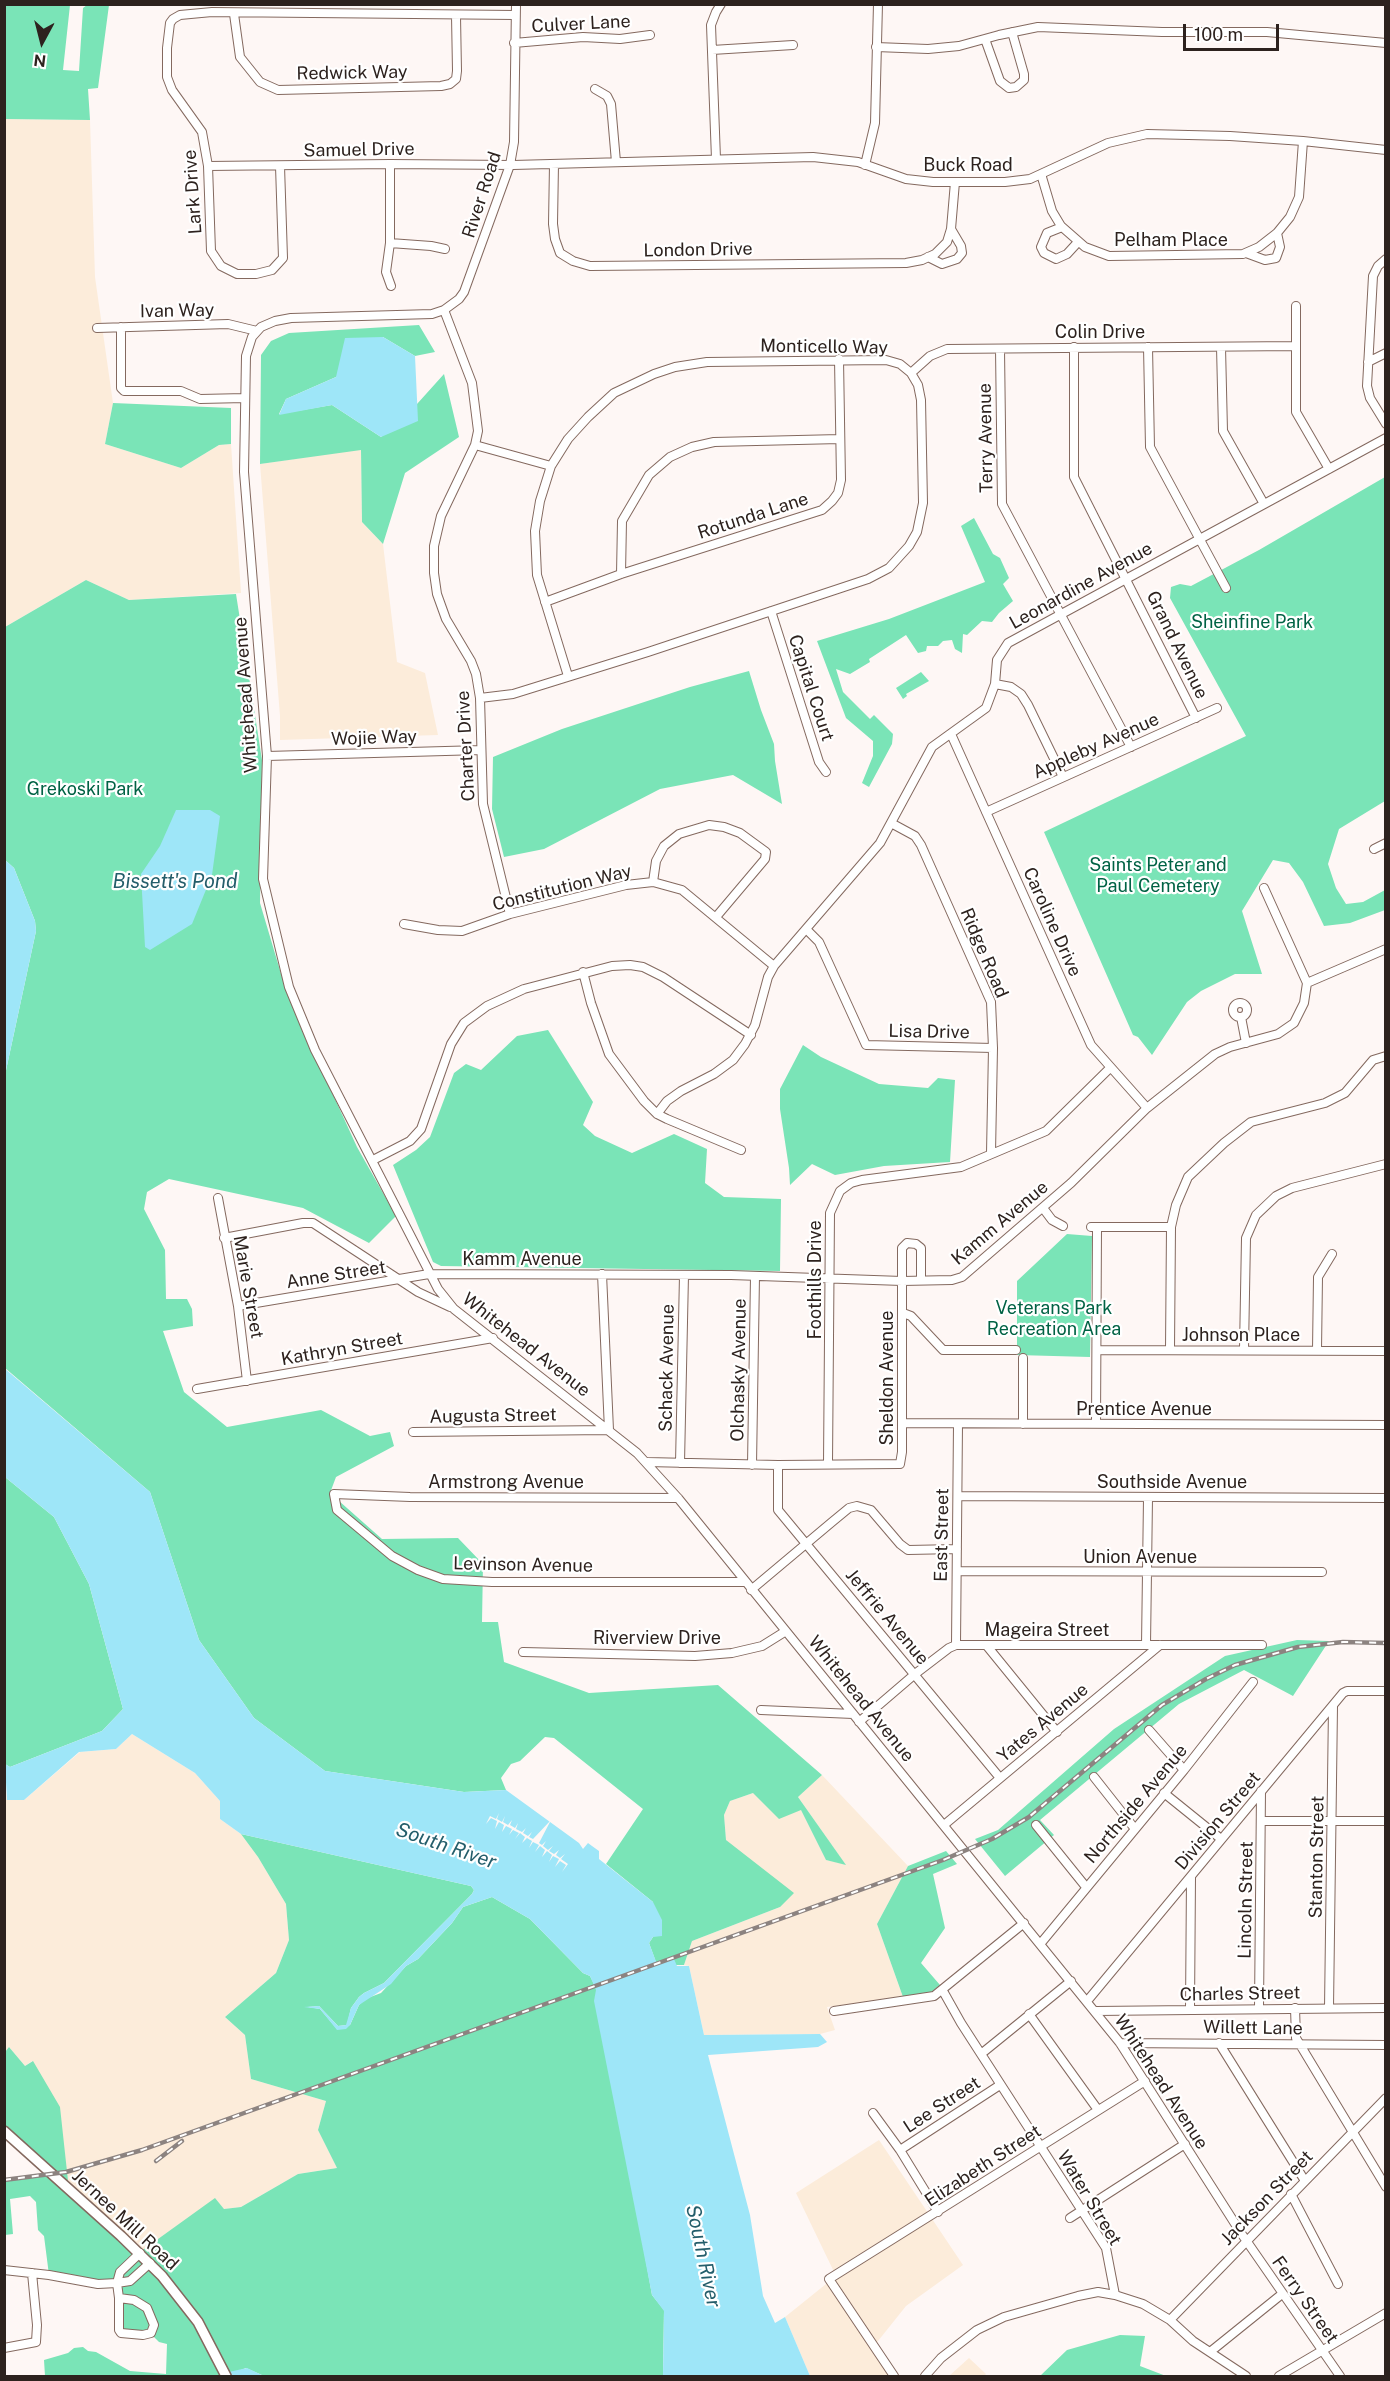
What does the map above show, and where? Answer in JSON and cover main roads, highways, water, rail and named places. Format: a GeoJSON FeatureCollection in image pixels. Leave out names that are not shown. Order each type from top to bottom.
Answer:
{"type":"FeatureCollection","features":[{"type":"Feature","properties":{"kind":"water"},"geometry":{"type":"Polygon","coordinates":[[[383,337],[415,356],[418,421],[381,437],[332,405],[279,415],[286,399],[336,377],[345,338],[383,337]]]}},
{"type":"Feature","properties":{"kind":"water","name":"Bissett's Pond"},"geometry":{"type":"Polygon","coordinates":[[[176,810],[210,810],[220,816],[212,875],[192,924],[150,950],[145,947],[141,874],[160,846],[176,810]]]}},
{"type":"Feature","properties":{"kind":"water"},"geometry":{"type":"Polygon","coordinates":[[[5,860],[14,868],[35,921],[36,931],[5,1075],[5,860]]]}},
{"type":"Feature","properties":{"kind":"water","name":"South River"},"geometry":{"type":"Polygon","coordinates":[[[4,1368],[150,1492],[199,1640],[254,1718],[325,1771],[464,1792],[506,1790],[579,1843],[583,1849],[588,1843],[599,1851],[599,1859],[653,1902],[662,1920],[662,1936],[653,1937],[649,1943],[657,1964],[674,1959],[677,1966],[689,1966],[704,2035],[820,2034],[827,2042],[818,2047],[708,2055],[750,2215],[763,2296],[775,2323],[785,2317],[810,2376],[663,2376],[664,2311],[652,2295],[594,2001],[596,1990],[590,1976],[583,1973],[530,1919],[492,1897],[463,1907],[452,1923],[418,1959],[406,1966],[391,1984],[359,2005],[346,2029],[337,2030],[320,2009],[304,2007],[319,2006],[338,2026],[346,2025],[351,2008],[359,1997],[384,1983],[472,1894],[474,1890],[471,1886],[241,1834],[220,1819],[220,1801],[195,1773],[132,1734],[116,1749],[79,1752],[24,1800],[7,1800],[5,1764],[10,1767],[102,1731],[123,1709],[89,1584],[54,1517],[5,1477],[4,1368]]]}},
{"type":"Feature","properties":{"kind":"water"},"geometry":{"type":"Polygon","coordinates":[[[247,2368],[264,2376],[226,2376],[224,2373],[247,2368]]]}},
{"type":"Feature","properties":{"kind":"railway"},"geometry":{"type":"LineString","coordinates":[[4,2180],[66,2172],[142,2150],[943,1860],[992,1839],[1029,1817],[1162,1705],[1206,1679],[1235,1665],[1298,1647],[1343,1642],[1386,1643]]}},
{"type":"Feature","properties":{"kind":"railway"},"geometry":{"type":"LineString","coordinates":[[156,2161],[182,2141]]}},
{"type":"Feature","properties":{"kind":"park label","name":"Sheinfine Park"},"geometry":{"type":"Point","coordinates":[1252,622]}},
{"type":"Feature","properties":{"kind":"park label","name":"Grekoski Park"},"geometry":{"type":"Point","coordinates":[85,789]}},
{"type":"Feature","properties":{"kind":"park label","name":"Saints Peter and Paul Cemetery"},"geometry":{"type":"Point","coordinates":[1158,875]}},
{"type":"Feature","properties":{"kind":"park label","name":"Veterans Park Recreation Area"},"geometry":{"type":"Point","coordinates":[1054,1318]}}]}
